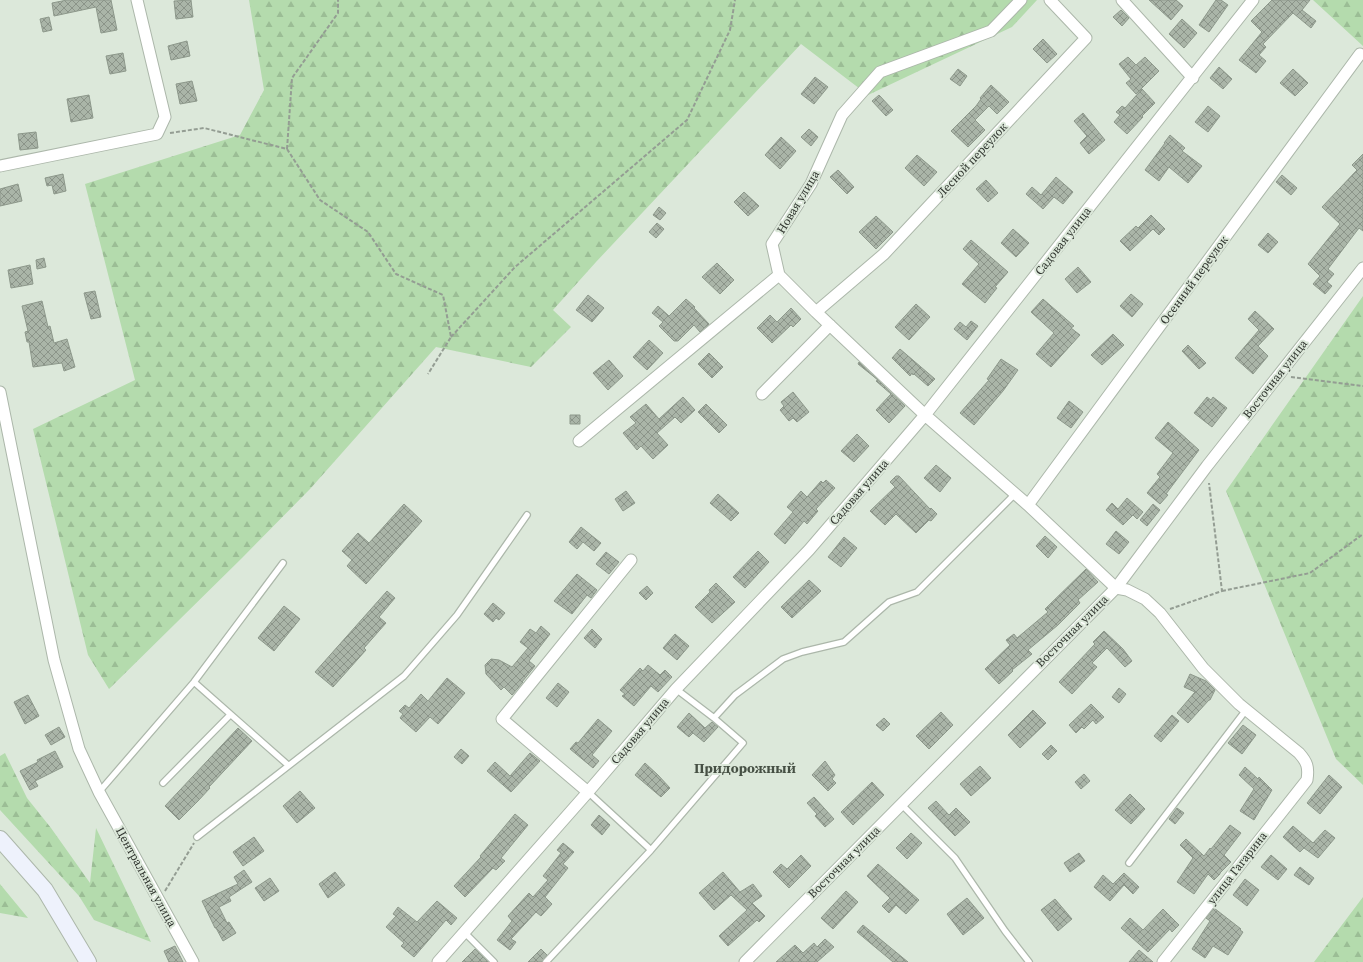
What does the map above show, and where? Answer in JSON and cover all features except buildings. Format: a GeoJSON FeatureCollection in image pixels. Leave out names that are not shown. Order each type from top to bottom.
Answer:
{"type":"FeatureCollection","features":[{"type":"Feature","properties":{"kind":"main road"},"geometry":{"type":"LineString","coordinates":[[0,839],[45,890],[88,962]]}},
{"type":"Feature","properties":{"kind":"street"},"geometry":{"type":"LineString","coordinates":[[0,166],[156,134],[165,117],[138,0]]}},
{"type":"Feature","properties":{"kind":"street","name":"Новая улица"},"geometry":{"type":"LineString","coordinates":[[779,275],[772,244],[811,184],[842,115],[880,72],[991,31],[1021,0]]}},
{"type":"Feature","properties":{"kind":"street","name":"Лесной переулок"},"geometry":{"type":"LineString","coordinates":[[816,312],[884,254],[1086,38],[1050,0]]}},
{"type":"Feature","properties":{"kind":"street"},"geometry":{"type":"LineString","coordinates":[[1122,0],[1193,78]]}},
{"type":"Feature","properties":{"kind":"street","name":"Садовая улица"},"geometry":{"type":"LineString","coordinates":[[438,962],[588,792],[676,689],[809,550],[925,415],[1193,78],[1253,0]]}},
{"type":"Feature","properties":{"kind":"street","name":"Осенний переулок"},"geometry":{"type":"LineString","coordinates":[[1028,505],[1360,54]]}},
{"type":"Feature","properties":{"kind":"street","name":"Восточная улица"},"geometry":{"type":"LineString","coordinates":[[745,962],[1116,588],[1207,466],[1363,268]]}},
{"type":"Feature","properties":{"kind":"street"},"geometry":{"type":"LineString","coordinates":[[579,441],[779,275],[830,326],[925,415],[1028,505],[1116,588],[1127,590],[1145,599],[1160,613],[1203,668],[1246,710]]}},
{"type":"Feature","properties":{"kind":"street"},"geometry":{"type":"LineString","coordinates":[[762,394],[830,326]]}},
{"type":"Feature","properties":{"kind":"street","name":"Центральная улица"},"geometry":{"type":"LineString","coordinates":[[0,392],[54,660],[80,749],[99,792],[193,962]]}},
{"type":"Feature","properties":{"kind":"street"},"geometry":{"type":"LineString","coordinates":[[588,792],[502,719],[631,560]]}},
{"type":"Feature","properties":{"kind":"street","name":"улица Гагарина"},"geometry":{"type":"LineString","coordinates":[[1163,962],[1307,780],[1308,773],[1306,761],[1299,753],[1246,710]]}},
{"type":"Feature","properties":{"kind":"lane"},"geometry":{"type":"LineString","coordinates":[[714,718],[735,695],[783,659],[802,652],[844,642],[889,602],[917,592],[1015,494]]}},
{"type":"Feature","properties":{"kind":"lane"},"geometry":{"type":"LineString","coordinates":[[197,837],[404,676],[457,615],[527,515]]}},
{"type":"Feature","properties":{"kind":"lane"},"geometry":{"type":"LineString","coordinates":[[99,792],[194,682],[283,563]]}},
{"type":"Feature","properties":{"kind":"lane"},"geometry":{"type":"LineString","coordinates":[[194,682],[288,765]]}},
{"type":"Feature","properties":{"kind":"lane"},"geometry":{"type":"LineString","coordinates":[[546,962],[651,850],[744,743],[676,689]]}},
{"type":"Feature","properties":{"kind":"lane"},"geometry":{"type":"LineString","coordinates":[[1129,863],[1246,710]]}},
{"type":"Feature","properties":{"kind":"lane"},"geometry":{"type":"LineString","coordinates":[[163,783],[230,715]]}},
{"type":"Feature","properties":{"kind":"lane"},"geometry":{"type":"LineString","coordinates":[[588,792],[651,850]]}},
{"type":"Feature","properties":{"kind":"lane"},"geometry":{"type":"LineString","coordinates":[[901,804],[955,858],[1005,931],[1029,962]]}},
{"type":"Feature","properties":{"kind":"lane"},"geometry":{"type":"LineString","coordinates":[[464,934],[494,962]]}},
{"type":"Feature","properties":{"kind":"path"},"geometry":{"type":"LineString","coordinates":[[338,0],[338,13],[292,78],[287,149],[320,200],[368,232],[396,274],[442,295],[451,337]]}},
{"type":"Feature","properties":{"kind":"path"},"geometry":{"type":"LineString","coordinates":[[428,374],[451,337],[516,267],[687,120],[730,30],[735,0]]}},
{"type":"Feature","properties":{"kind":"path"},"geometry":{"type":"LineString","coordinates":[[156,134],[204,128],[287,149]]}},
{"type":"Feature","properties":{"kind":"path"},"geometry":{"type":"LineString","coordinates":[[1278,376],[1363,386]]}},
{"type":"Feature","properties":{"kind":"path"},"geometry":{"type":"LineString","coordinates":[[1207,466],[1222,591]]}},
{"type":"Feature","properties":{"kind":"path"},"geometry":{"type":"LineString","coordinates":[[1160,613],[1222,591],[1310,573],[1363,534]]}},
{"type":"Feature","properties":{"kind":"path"},"geometry":{"type":"LineString","coordinates":[[159,901],[197,837]]}},
{"type":"Feature","properties":{"kind":"green space"},"geometry":{"type":"Polygon","coordinates":[[[249,0],[1037,0],[1012,27],[868,95],[801,44],[596,262],[553,310],[571,327],[531,367],[436,347],[310,489],[109,689],[88,655],[33,429],[135,380],[85,184],[240,135],[264,90],[249,0]]]}},
{"type":"Feature","properties":{"kind":"green space"},"geometry":{"type":"Polygon","coordinates":[[[1313,0],[1363,0],[1363,46],[1313,0]]]}},
{"type":"Feature","properties":{"kind":"green space"},"geometry":{"type":"Polygon","coordinates":[[[1363,296],[1363,785],[1336,759],[1226,491],[1363,296]]]}},
{"type":"Feature","properties":{"kind":"green space"},"geometry":{"type":"Polygon","coordinates":[[[5,753],[27,798],[51,828],[90,883],[96,828],[151,942],[94,920],[79,896],[0,810],[0,756],[5,753]]]}},
{"type":"Feature","properties":{"kind":"green space"},"geometry":{"type":"Polygon","coordinates":[[[0,884],[28,918],[0,913],[0,884]]]}},
{"type":"Feature","properties":{"kind":"green space"},"geometry":{"type":"Polygon","coordinates":[[[1363,897],[1363,962],[1314,962],[1363,897]]]}},
{"type":"Feature","properties":{"kind":"district","name":"Придорожный"},"geometry":{"type":"Point","coordinates":[745,768]}}]}
